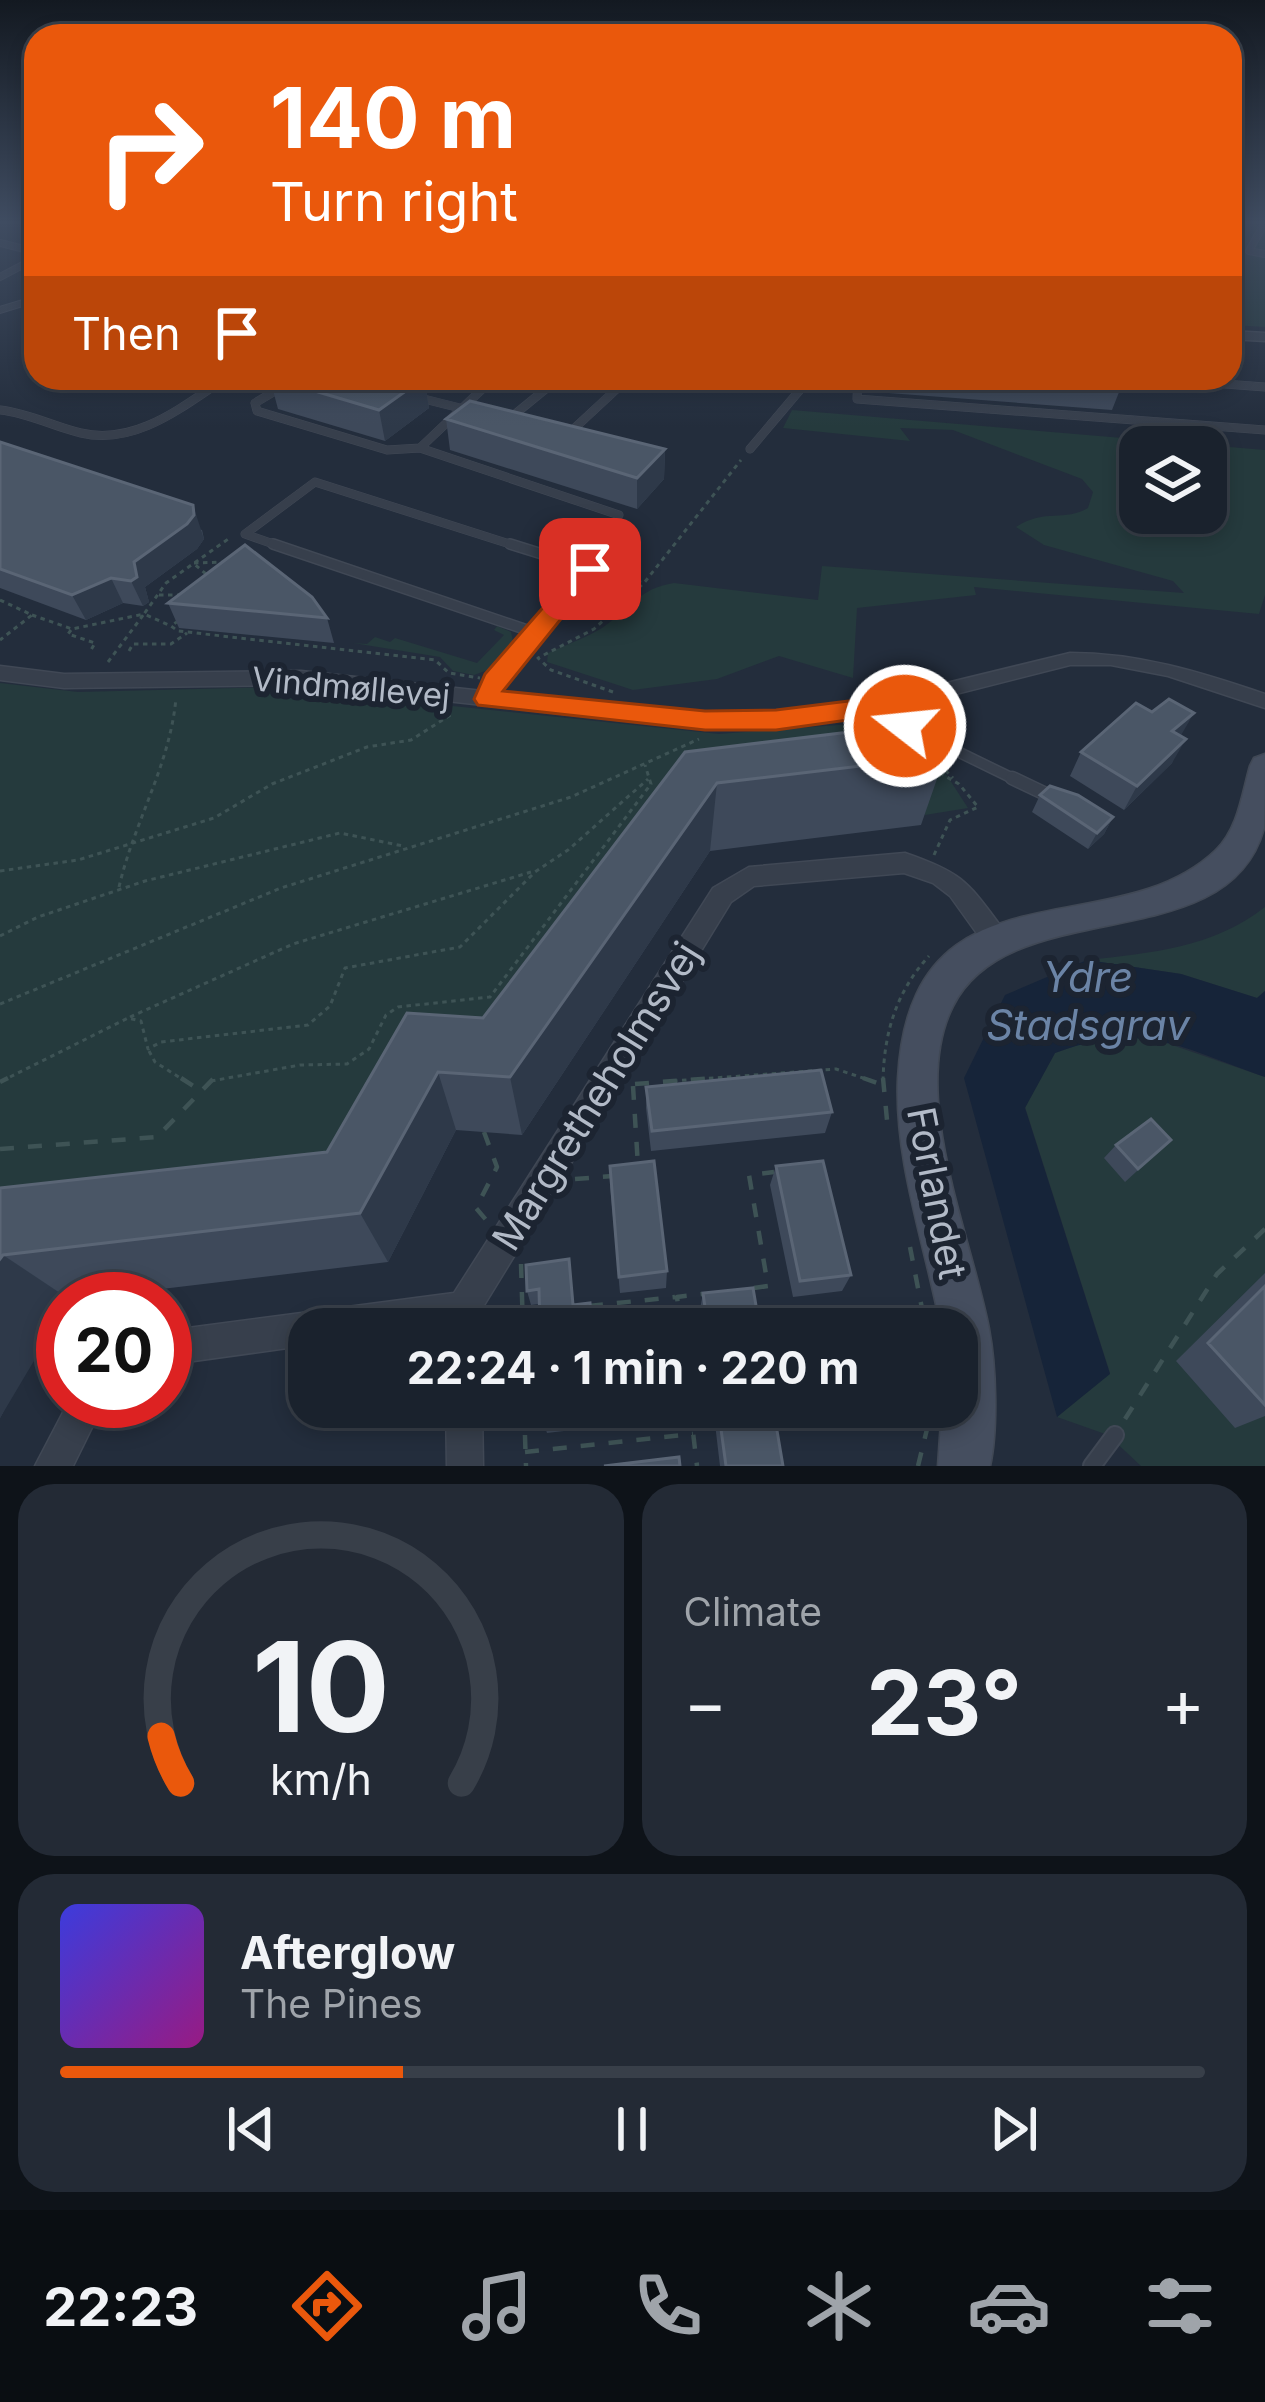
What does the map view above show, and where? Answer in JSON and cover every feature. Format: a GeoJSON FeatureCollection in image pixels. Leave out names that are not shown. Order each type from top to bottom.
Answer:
{"type":"FeatureCollection","features":[{"type":"Feature","properties":{"kind":"street","name":"Vindmøllevej"},"geometry":{"type":"LineString","coordinates":[[0,673],[64,681],[301,678],[490,689],[705,721],[776,720],[881,706],[1070,659],[1090,659],[1147,664],[1265,701]]}},
{"type":"Feature","properties":{"kind":"street","name":"Forlandet"},"geometry":{"type":"LineString","coordinates":[[959,1463],[966,1335],[916,1096],[919,1037],[938,993],[973,954],[998,941],[1066,917],[1158,902],[1204,883],[1232,856],[1251,822],[1265,766]]}},
{"type":"Feature","properties":{"kind":"street","name":"Margretheholmsvej"},"geometry":{"type":"LineString","coordinates":[[469,1308],[722,896],[749,877],[860,864],[905,863],[927,870]]}},
{"type":"Feature","properties":{"kind":"street"},"geometry":{"type":"LineString","coordinates":[[927,870],[958,889],[998,941]]}},
{"type":"Feature","properties":{"kind":"street","name":"Margretheholmsvej"},"geometry":{"type":"LineString","coordinates":[[192,1345],[288,1336]]}},
{"type":"Feature","properties":{"kind":"street"},"geometry":{"type":"LineString","coordinates":[[53,1466],[73,1428]]}},
{"type":"Feature","properties":{"kind":"street"},"geometry":{"type":"LineString","coordinates":[[464,1428],[465,1466]]}},
{"type":"Feature","properties":{"kind":"lane"},"geometry":{"type":"LineString","coordinates":[[0,410],[19,411],[88,435],[115,436],[147,427],[207,390]]}},
{"type":"Feature","properties":{"kind":"lane"},"geometry":{"type":"LineString","coordinates":[[277,390],[255,403],[256,411],[387,450],[420,448],[620,515]]}},
{"type":"Feature","properties":{"kind":"lane"},"geometry":{"type":"LineString","coordinates":[[420,448],[480,390]]}},
{"type":"Feature","properties":{"kind":"lane"},"geometry":{"type":"LineString","coordinates":[[521,430],[502,425],[544,390]]}},
{"type":"Feature","properties":{"kind":"lane"},"geometry":{"type":"LineString","coordinates":[[560,441],[616,390]]}},
{"type":"Feature","properties":{"kind":"lane"},"geometry":{"type":"LineString","coordinates":[[750,449],[800,390]]}},
{"type":"Feature","properties":{"kind":"lane"},"geometry":{"type":"LineString","coordinates":[[857,390],[856,399],[1265,430]]}},
{"type":"Feature","properties":{"kind":"lane"},"geometry":{"type":"LineString","coordinates":[[402,393],[460,408]]}},
{"type":"Feature","properties":{"kind":"lane"},"geometry":{"type":"LineString","coordinates":[[245,533],[315,482],[590,569],[490,689]]}},
{"type":"Feature","properties":{"kind":"lane"},"geometry":{"type":"LineString","coordinates":[[245,533],[533,632]]}},
{"type":"Feature","properties":{"kind":"lane"},"geometry":{"type":"LineString","coordinates":[[881,706],[905,726],[1065,802]]}},
{"type":"Feature","properties":{"kind":"lane"},"geometry":{"type":"LineString","coordinates":[[1092,1466],[1115,1435]]}},
{"type":"Feature","properties":{"kind":"path"},"geometry":{"type":"LineString","coordinates":[[620,696],[551,670],[538,658],[594,629],[644,584],[750,449]]}},
{"type":"Feature","properties":{"kind":"path"},"geometry":{"type":"LineString","coordinates":[[118,670],[106,669],[111,652],[157,595],[226,539],[245,533]]}},
{"type":"Feature","properties":{"kind":"path"},"geometry":{"type":"LineString","coordinates":[[193,563],[256,560],[277,544]]}},
{"type":"Feature","properties":{"kind":"path"},"geometry":{"type":"LineString","coordinates":[[193,563],[207,575]]}},
{"type":"Feature","properties":{"kind":"path"},"geometry":{"type":"LineString","coordinates":[[590,569],[644,584]]}},
{"type":"Feature","properties":{"kind":"path"},"geometry":{"type":"LineString","coordinates":[[157,595],[193,595]]}},
{"type":"Feature","properties":{"kind":"path"},"geometry":{"type":"LineString","coordinates":[[0,600],[72,628],[144,614],[188,632],[424,658],[441,662],[449,673],[490,689]]}},
{"type":"Feature","properties":{"kind":"path"},"geometry":{"type":"LineString","coordinates":[[0,640],[32,615]]}},
{"type":"Feature","properties":{"kind":"path"},"geometry":{"type":"LineString","coordinates":[[171,626],[184,616]]}},
{"type":"Feature","properties":{"kind":"path"},"geometry":{"type":"LineString","coordinates":[[72,628],[68,634],[95,643],[91,650]]}},
{"type":"Feature","properties":{"kind":"path"},"geometry":{"type":"LineString","coordinates":[[129,651],[133,644],[171,644],[188,632]]}},
{"type":"Feature","properties":{"kind":"path"},"geometry":{"type":"LineString","coordinates":[[118,891],[128,847],[172,739],[182,679]]}},
{"type":"Feature","properties":{"kind":"path"},"geometry":{"type":"LineString","coordinates":[[448,682],[490,689]]}},
{"type":"Feature","properties":{"kind":"path"},"geometry":{"type":"LineString","coordinates":[[0,871],[58,865],[223,814],[272,784],[336,758],[411,740],[490,689]]}},
{"type":"Feature","properties":{"kind":"path"},"geometry":{"type":"LineString","coordinates":[[0,1004],[280,888],[522,813],[645,765],[706,735],[705,721]]}},
{"type":"Feature","properties":{"kind":"path"},"geometry":{"type":"LineString","coordinates":[[0,1149],[157,1137],[215,1077],[300,1065],[347,1064],[369,1049],[386,1015],[398,1007],[488,1000],[652,784],[645,765]]}},
{"type":"Feature","properties":{"kind":"path"},"geometry":{"type":"LineString","coordinates":[[927,870],[950,820],[978,807],[958,784],[931,767]]}},
{"type":"Feature","properties":{"kind":"path"},"geometry":{"type":"LineString","coordinates":[[148,1049],[161,1042],[308,1025],[330,1006],[345,968],[460,947],[535,872],[568,850],[650,778]]}},
{"type":"Feature","properties":{"kind":"path"},"geometry":{"type":"LineString","coordinates":[[0,935],[118,891],[340,833],[405,846]]}},
{"type":"Feature","properties":{"kind":"path"},"geometry":{"type":"LineString","coordinates":[[0,1082],[292,944],[397,909],[535,872]]}},
{"type":"Feature","properties":{"kind":"path"},"geometry":{"type":"LineString","coordinates":[[128,1018],[141,1022],[155,1062],[201,1091]]}},
{"type":"Feature","properties":{"kind":"path"},"geometry":{"type":"LineString","coordinates":[[602,1086],[836,1069],[916,1096]]}},
{"type":"Feature","properties":{"kind":"path"},"geometry":{"type":"LineString","coordinates":[[633,1084],[638,1174]]}},
{"type":"Feature","properties":{"kind":"path"},"geometry":{"type":"LineString","coordinates":[[484,1132],[497,1167],[476,1208],[512,1232],[522,1308]]}},
{"type":"Feature","properties":{"kind":"path"},"geometry":{"type":"LineString","coordinates":[[745,1289],[768,1286],[749,1175],[792,1170]]}},
{"type":"Feature","properties":{"kind":"path"},"geometry":{"type":"LineString","coordinates":[[543,1181],[615,1176]]}},
{"type":"Feature","properties":{"kind":"path"},"geometry":{"type":"LineString","coordinates":[[1115,1435],[1217,1274],[1265,1229]]}},
{"type":"Feature","properties":{"kind":"path"},"geometry":{"type":"LineString","coordinates":[[589,1306],[722,1292]]}},
{"type":"Feature","properties":{"kind":"path"},"geometry":{"type":"LineString","coordinates":[[677,1297],[678,1308]]}},
{"type":"Feature","properties":{"kind":"path"},"geometry":{"type":"LineString","coordinates":[[524,1428],[526,1466]]}},
{"type":"Feature","properties":{"kind":"path"},"geometry":{"type":"LineString","coordinates":[[692,1428],[697,1466]]}},
{"type":"Feature","properties":{"kind":"path"},"geometry":{"type":"LineString","coordinates":[[942,1428],[959,1463]]}},
{"type":"Feature","properties":{"kind":"path"},"geometry":{"type":"LineString","coordinates":[[525,1453],[693,1434]]}},
{"type":"Feature","properties":{"kind":"green space"},"geometry":{"type":"Polygon","coordinates":[[[1242,289],[1265,289],[1265,327],[1242,326],[1242,289]]]}},
{"type":"Feature","properties":{"kind":"green space"},"geometry":{"type":"Polygon","coordinates":[[[792,410],[1119,438],[1119,534],[1227,534],[1227,447],[1265,450],[1265,595],[1259,614],[974,587],[976,595],[857,608],[853,678],[779,656],[717,679],[633,690],[547,662],[548,653],[602,628],[662,586],[674,583],[818,600],[822,566],[1184,593],[1173,581],[1044,545],[1016,527],[1088,508],[1093,492],[1082,479],[953,430],[900,428],[910,441],[783,428],[792,410]]]}},
{"type":"Feature","properties":{"kind":"green space"},"geometry":{"type":"Polygon","coordinates":[[[497,626],[511,632],[513,641],[488,670],[474,675],[453,671],[440,657],[353,643],[395,638],[477,663],[504,635],[494,630],[497,626]]]}},
{"type":"Feature","properties":{"kind":"green space"},"geometry":{"type":"Polygon","coordinates":[[[0,683],[78,692],[271,687],[719,734],[878,722],[946,774],[968,808],[925,815],[902,784],[680,813],[498,1069],[426,1063],[356,1194],[89,1272],[36,1272],[36,1287],[0,1298],[0,683]]]}},
{"type":"Feature","properties":{"kind":"green space"},"geometry":{"type":"Polygon","coordinates":[[[1265,907],[1265,991],[1257,998],[1181,974],[1087,960],[1203,940],[1265,907]]]}},
{"type":"Feature","properties":{"kind":"green space"},"geometry":{"type":"Polygon","coordinates":[[[1143,1035],[1265,1077],[1265,1466],[1141,1466],[1108,1435],[1057,1417],[1110,1373],[1025,1107],[1055,1053],[1103,1036],[1143,1035]]]}},
{"type":"Feature","properties":{"kind":"water","name":"Ydre Stadsgrav"},"geometry":{"type":"Polygon","coordinates":[[[1087,960],[1181,974],[1257,998],[1265,991],[1265,1077],[1185,1048],[1139,1038],[1087,1043],[1055,1053],[1025,1108],[1110,1374],[1057,1417],[964,1078],[1005,995],[1087,960]]]}},
{"type":"Feature","properties":{"kind":"building"},"geometry":{"type":"Polygon","coordinates":[[[312,390],[407,390],[379,410],[312,390]]]}},
{"type":"Feature","properties":{"kind":"building"},"geometry":{"type":"Polygon","coordinates":[[[470,401],[665,449],[637,478],[446,419],[470,401]]]}},
{"type":"Feature","properties":{"kind":"building"},"geometry":{"type":"Polygon","coordinates":[[[0,442],[193,505],[194,515],[134,562],[137,577],[131,581],[111,578],[72,595],[0,569],[0,442]]]}},
{"type":"Feature","properties":{"kind":"building"},"geometry":{"type":"Polygon","coordinates":[[[245,545],[312,597],[327,618],[168,603],[245,545]]]}},
{"type":"Feature","properties":{"kind":"building"},"geometry":{"type":"Polygon","coordinates":[[[1169,699],[1194,713],[1172,731],[1186,739],[1137,786],[1081,752],[1136,703],[1152,712],[1169,699]]]}},
{"type":"Feature","properties":{"kind":"building"},"geometry":{"type":"Polygon","coordinates":[[[915,724],[945,756],[717,783],[510,1077],[438,1072],[360,1213],[0,1259],[0,1188],[327,1152],[407,1013],[483,1018],[685,752],[915,724]]]}},
{"type":"Feature","properties":{"kind":"building"},"geometry":{"type":"Polygon","coordinates":[[[1050,786],[1078,795],[1113,817],[1097,833],[1040,795],[1050,786]]]}},
{"type":"Feature","properties":{"kind":"building"},"geometry":{"type":"Polygon","coordinates":[[[821,1070],[832,1112],[652,1131],[646,1087],[821,1070]]]}},
{"type":"Feature","properties":{"kind":"building"},"geometry":{"type":"Polygon","coordinates":[[[1151,1119],[1171,1140],[1138,1169],[1116,1145],[1151,1119]]]}},
{"type":"Feature","properties":{"kind":"building"},"geometry":{"type":"Polygon","coordinates":[[[654,1161],[667,1271],[619,1277],[610,1166],[654,1161]]]}},
{"type":"Feature","properties":{"kind":"building"},"geometry":{"type":"Polygon","coordinates":[[[823,1161],[851,1275],[800,1281],[776,1166],[823,1161]]]}},
{"type":"Feature","properties":{"kind":"building"},"geometry":{"type":"Polygon","coordinates":[[[569,1259],[573,1305],[590,1303],[590,1308],[539,1308],[539,1289],[527,1291],[526,1265],[569,1259]]]}},
{"type":"Feature","properties":{"kind":"building"},"geometry":{"type":"Polygon","coordinates":[[[1265,1286],[1265,1405],[1208,1343],[1265,1286]]]}},
{"type":"Feature","properties":{"kind":"building"},"geometry":{"type":"Polygon","coordinates":[[[753,1288],[756,1308],[705,1308],[703,1293],[753,1288]]]}},
{"type":"Feature","properties":{"kind":"building"},"geometry":{"type":"Polygon","coordinates":[[[721,1428],[777,1428],[783,1466],[726,1466],[721,1428]]]}},
{"type":"Feature","properties":{"kind":"building"},"geometry":{"type":"Polygon","coordinates":[[[679,1457],[680,1466],[604,1466],[679,1457]]]}},
{"type":"Feature","properties":{"kind":"route"},"geometry":{"type":"LineString","coordinates":[[590,569],[494,680],[487,699],[705,721],[776,720],[881,706],[905,726]]}}]}
